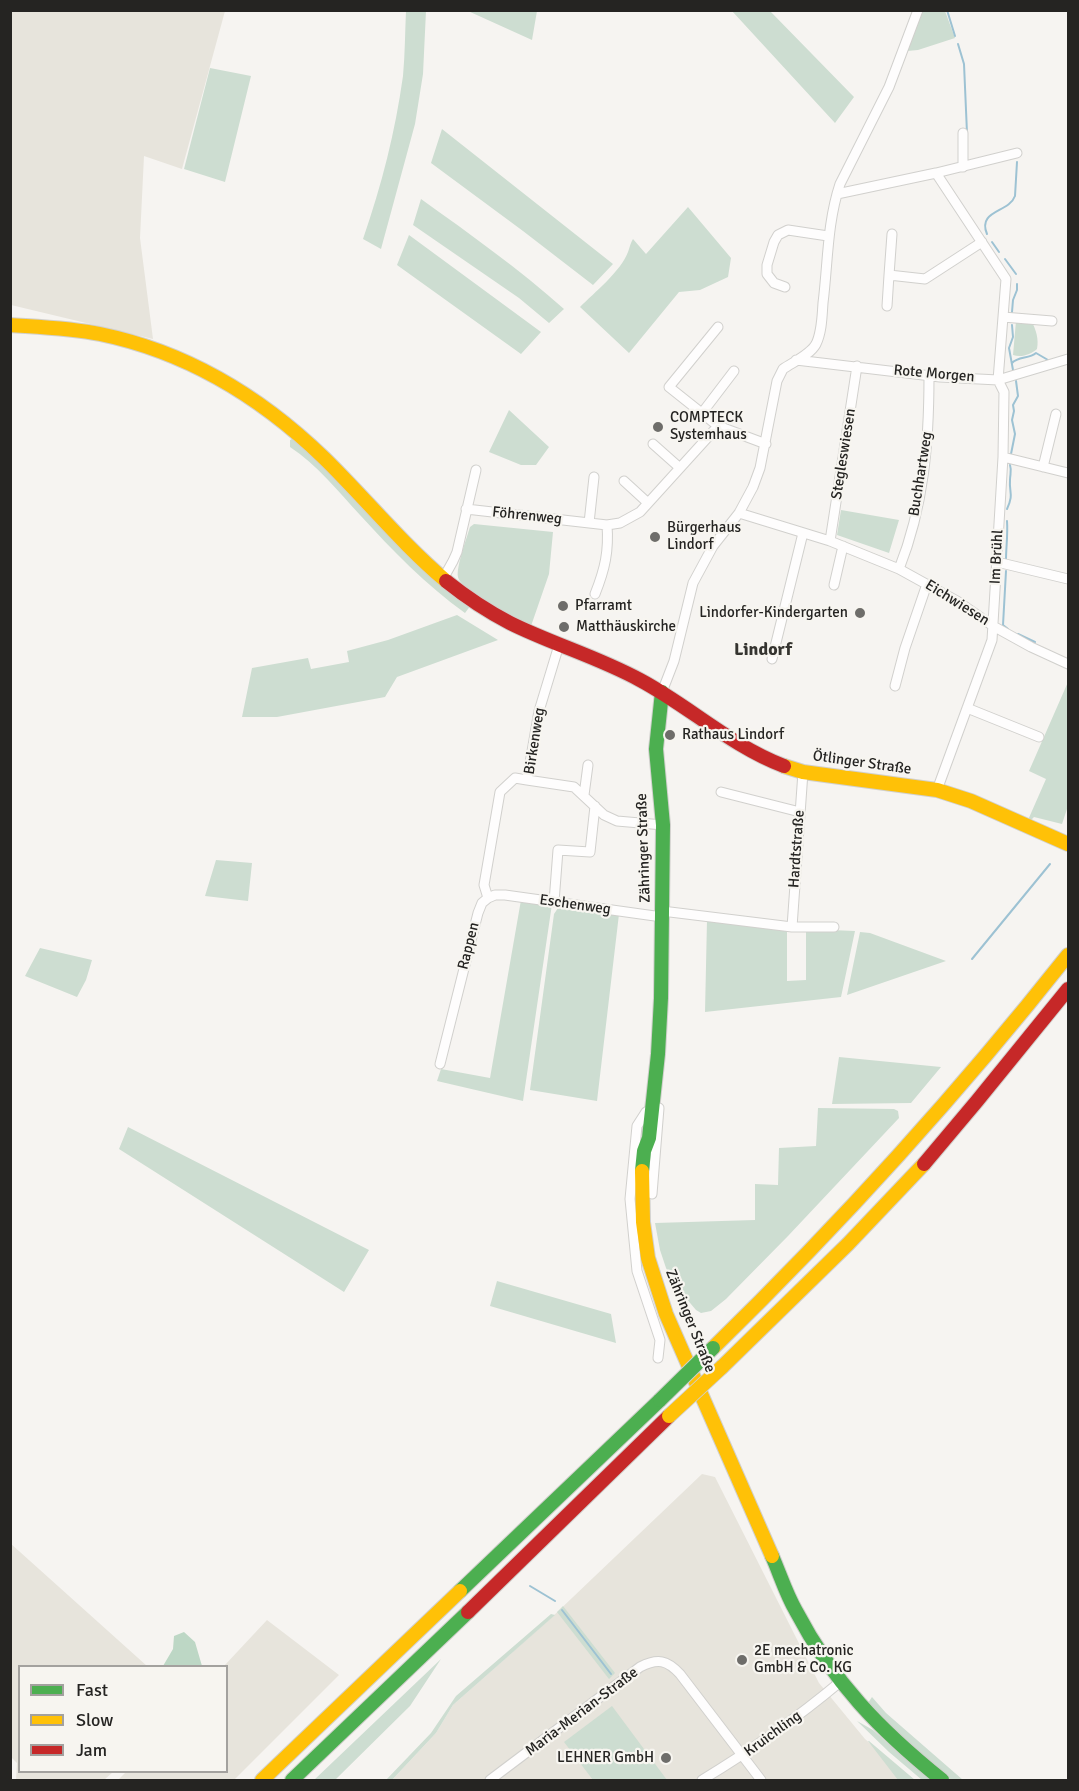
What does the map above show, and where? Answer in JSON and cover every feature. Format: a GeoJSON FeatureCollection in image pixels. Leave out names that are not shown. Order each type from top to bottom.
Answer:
{"type":"FeatureCollection","features":[{"type":"Feature","properties":{"kind":"main road","name":"Ötlinger Straße"},"geometry":{"type":"LineString","coordinates":[[10,325],[56,327],[111,335],[160,350],[216,375],[268,408],[305,440],[411,550],[443,579],[481,606],[525,630],[644,681],[766,759],[803,772],[937,790],[971,801],[1027,828],[1068,844]]}},
{"type":"Feature","properties":{"kind":"main road","name":"Zähringer Straße"},"geometry":{"type":"LineString","coordinates":[[662,692],[656,749],[663,825],[659,1028],[649,1138],[644,1151],[642,1199],[648,1258],[666,1314],[795,1610],[840,1682],[882,1728],[942,1780]]}},
{"type":"Feature","properties":{"kind":"main road"},"geometry":{"type":"LineString","coordinates":[[262,1780],[660,1400],[802,1259],[918,1135],[1068,955]]}},
{"type":"Feature","properties":{"kind":"main road"},"geometry":{"type":"LineString","coordinates":[[292,1780],[669,1416],[722,1368],[855,1236],[919,1169],[980,1099],[1068,989]]}},
{"type":"Feature","properties":{"kind":"street"},"geometry":{"type":"LineString","coordinates":[[662,692],[674,661],[693,583],[713,546],[738,513],[753,487],[766,444],[777,381],[783,369],[812,350],[819,337],[826,280],[828,236],[840,184],[890,87],[918,10]]}},
{"type":"Feature","properties":{"kind":"street"},"geometry":{"type":"LineString","coordinates":[[963,133],[963,167]]}},
{"type":"Feature","properties":{"kind":"street"},"geometry":{"type":"LineString","coordinates":[[837,194],[1017,153]]}},
{"type":"Feature","properties":{"kind":"street","name":"Im Brühl"},"geometry":{"type":"LineString","coordinates":[[936,173],[1006,279],[998,380],[1004,392],[1003,457],[992,640],[937,790]]}},
{"type":"Feature","properties":{"kind":"street"},"geometry":{"type":"LineString","coordinates":[[785,288],[774,283],[767,274],[767,265],[778,235],[788,230],[828,236]]}},
{"type":"Feature","properties":{"kind":"street"},"geometry":{"type":"LineString","coordinates":[[887,306],[892,234]]}},
{"type":"Feature","properties":{"kind":"street"},"geometry":{"type":"LineString","coordinates":[[889,275],[925,279],[982,242]]}},
{"type":"Feature","properties":{"kind":"street"},"geometry":{"type":"LineString","coordinates":[[1003,317],[1052,321]]}},
{"type":"Feature","properties":{"kind":"street"},"geometry":{"type":"LineString","coordinates":[[718,327],[669,387],[718,426],[766,444]]}},
{"type":"Feature","properties":{"kind":"street","name":"Rote Morgen"},"geometry":{"type":"LineString","coordinates":[[796,360],[929,376],[998,380],[1068,359]]}},
{"type":"Feature","properties":{"kind":"street","name":"Stegleswiesen"},"geometry":{"type":"LineString","coordinates":[[830,541],[857,366]]}},
{"type":"Feature","properties":{"kind":"street"},"geometry":{"type":"LineString","coordinates":[[702,413],[734,371]]}},
{"type":"Feature","properties":{"kind":"street","name":"Buchhartweg"},"geometry":{"type":"LineString","coordinates":[[899,569],[908,544],[928,450],[929,376]]}},
{"type":"Feature","properties":{"kind":"street"},"geometry":{"type":"LineString","coordinates":[[1043,467],[1056,414]]}},
{"type":"Feature","properties":{"kind":"street","name":"Föhrenweg"},"geometry":{"type":"LineString","coordinates":[[466,509],[608,525],[620,523],[632,518],[648,503],[718,426]]}},
{"type":"Feature","properties":{"kind":"street"},"geometry":{"type":"LineString","coordinates":[[653,444],[680,468]]}},
{"type":"Feature","properties":{"kind":"street"},"geometry":{"type":"LineString","coordinates":[[1003,457],[1068,473]]}},
{"type":"Feature","properties":{"kind":"street"},"geometry":{"type":"LineString","coordinates":[[443,579],[456,552],[476,470]]}},
{"type":"Feature","properties":{"kind":"street"},"geometry":{"type":"LineString","coordinates":[[589,523],[594,477]]}},
{"type":"Feature","properties":{"kind":"street"},"geometry":{"type":"LineString","coordinates":[[624,481],[648,503]]}},
{"type":"Feature","properties":{"kind":"street","name":"Eichwiesen"},"geometry":{"type":"LineString","coordinates":[[738,513],[830,541],[899,569],[957,601],[993,626],[1068,664]]}},
{"type":"Feature","properties":{"kind":"street"},"geometry":{"type":"LineString","coordinates":[[595,594],[605,568],[608,525]]}},
{"type":"Feature","properties":{"kind":"street"},"geometry":{"type":"LineString","coordinates":[[772,659],[804,533]]}},
{"type":"Feature","properties":{"kind":"street"},"geometry":{"type":"LineString","coordinates":[[834,585],[843,546]]}},
{"type":"Feature","properties":{"kind":"street"},"geometry":{"type":"LineString","coordinates":[[997,562],[1068,579]]}},
{"type":"Feature","properties":{"kind":"street"},"geometry":{"type":"LineString","coordinates":[[895,686],[904,648],[927,585]]}},
{"type":"Feature","properties":{"kind":"street","name":"Birkenweg"},"geometry":{"type":"LineString","coordinates":[[559,645],[539,711],[527,780],[574,787],[604,815],[617,821],[663,825]]}},
{"type":"Feature","properties":{"kind":"street"},"geometry":{"type":"LineString","coordinates":[[967,708],[1039,737]]}},
{"type":"Feature","properties":{"kind":"street"},"geometry":{"type":"LineString","coordinates":[[584,795],[588,765]]}},
{"type":"Feature","properties":{"kind":"street","name":"Hardtstraße"},"geometry":{"type":"LineString","coordinates":[[792,927],[803,772]]}},
{"type":"Feature","properties":{"kind":"street","name":"Rappen"},"geometry":{"type":"LineString","coordinates":[[441,1064],[475,923],[482,903],[488,898],[484,885],[500,792],[515,778],[527,780]]}},
{"type":"Feature","properties":{"kind":"street"},"geometry":{"type":"LineString","coordinates":[[721,792],[800,812]]}},
{"type":"Feature","properties":{"kind":"street"},"geometry":{"type":"LineString","coordinates":[[554,902],[558,850],[590,852],[595,806]]}},
{"type":"Feature","properties":{"kind":"street","name":"Eschenweg"},"geometry":{"type":"LineString","coordinates":[[488,898],[505,895],[662,914]]}},
{"type":"Feature","properties":{"kind":"street"},"geometry":{"type":"LineString","coordinates":[[662,914],[792,927],[834,927]]}},
{"type":"Feature","properties":{"kind":"street"},"geometry":{"type":"LineString","coordinates":[[652,1194],[659,1108],[645,1112],[637,1126],[630,1199],[638,1271],[660,1340],[658,1358]]}},
{"type":"Feature","properties":{"kind":"street","name":"Maria-Merian-Straße"},"geometry":{"type":"LineString","coordinates":[[490,1780],[640,1667],[650,1662],[661,1661],[671,1664],[680,1674],[761,1780]]}},
{"type":"Feature","properties":{"kind":"street","name":"Kruichling"},"geometry":{"type":"LineString","coordinates":[[702,1780],[742,1756],[813,1705],[840,1682]]}},
{"type":"Feature","properties":{"kind":"shaded area"},"geometry":{"type":"Polygon","coordinates":[[[11,10],[225,11],[182,169],[144,156],[140,238],[153,339],[11,305],[11,10]]]}},
{"type":"Feature","properties":{"kind":"shaded area"},"geometry":{"type":"Polygon","coordinates":[[[702,1474],[715,1477],[819,1683],[865,1739],[912,1780],[392,1780],[436,1733],[453,1705],[551,1618],[702,1474]]]}},
{"type":"Feature","properties":{"kind":"shaded area"},"geometry":{"type":"Polygon","coordinates":[[[10,1543],[146,1665],[18,1665],[18,1773],[112,1773],[104,1780],[16,1780],[17,1763],[10,1756],[10,1543]]]}},
{"type":"Feature","properties":{"kind":"shaded area"},"geometry":{"type":"Polygon","coordinates":[[[267,1620],[339,1675],[234,1780],[118,1780],[125,1773],[228,1773],[228,1665],[225,1665],[267,1620]]]}},
{"type":"Feature","properties":{"kind":"green space"},"geometry":{"type":"Polygon","coordinates":[[[406,11],[426,11],[423,74],[415,124],[381,249],[363,239],[382,178],[396,118],[403,76],[406,11]]]}},
{"type":"Feature","properties":{"kind":"green space"},"geometry":{"type":"Polygon","coordinates":[[[468,11],[537,11],[532,40],[468,11]]]}},
{"type":"Feature","properties":{"kind":"green space"},"geometry":{"type":"Polygon","coordinates":[[[732,11],[770,11],[854,97],[835,123],[732,11]]]}},
{"type":"Feature","properties":{"kind":"green space"},"geometry":{"type":"Polygon","coordinates":[[[921,11],[945,11],[955,38],[918,50],[907,51],[921,11]]]}},
{"type":"Feature","properties":{"kind":"green space"},"geometry":{"type":"Polygon","coordinates":[[[210,68],[251,76],[225,182],[184,169],[210,68]]]}},
{"type":"Feature","properties":{"kind":"green space"},"geometry":{"type":"Polygon","coordinates":[[[442,129],[613,264],[593,285],[431,163],[442,129]]]}},
{"type":"Feature","properties":{"kind":"green space"},"geometry":{"type":"Polygon","coordinates":[[[421,199],[512,266],[564,309],[549,323],[519,298],[413,225],[421,199]]]}},
{"type":"Feature","properties":{"kind":"green space"},"geometry":{"type":"Polygon","coordinates":[[[688,207],[731,258],[728,277],[700,290],[679,292],[629,353],[580,307],[620,267],[633,239],[646,254],[688,207]]]}},
{"type":"Feature","properties":{"kind":"green space"},"geometry":{"type":"Polygon","coordinates":[[[409,235],[541,332],[521,354],[397,265],[409,235]]]}},
{"type":"Feature","properties":{"kind":"green space"},"geometry":{"type":"Polygon","coordinates":[[[1016,321],[1032,322],[1036,331],[1037,349],[1026,355],[1013,355],[1016,321]]]}},
{"type":"Feature","properties":{"kind":"green space"},"geometry":{"type":"Polygon","coordinates":[[[509,410],[549,447],[536,465],[521,465],[489,452],[509,410]]]}},
{"type":"Feature","properties":{"kind":"green space"},"geometry":{"type":"Polygon","coordinates":[[[294,438],[471,605],[465,613],[410,567],[318,470],[290,447],[290,440],[294,438]]]}},
{"type":"Feature","properties":{"kind":"green space"},"geometry":{"type":"Polygon","coordinates":[[[841,510],[899,520],[889,553],[837,535],[841,510]]]}},
{"type":"Feature","properties":{"kind":"green space"},"geometry":{"type":"Polygon","coordinates":[[[474,524],[553,532],[549,574],[531,626],[479,597],[461,583],[458,577],[459,566],[470,527],[474,524]]]}},
{"type":"Feature","properties":{"kind":"green space"},"geometry":{"type":"Polygon","coordinates":[[[457,615],[498,640],[397,677],[385,697],[277,717],[242,717],[252,668],[308,658],[311,669],[349,662],[347,651],[388,640],[457,615]]]}},
{"type":"Feature","properties":{"kind":"green space"},"geometry":{"type":"Polygon","coordinates":[[[1068,682],[1068,806],[1062,824],[1034,817],[1028,820],[1046,779],[1029,771],[1068,682]]]}},
{"type":"Feature","properties":{"kind":"green space"},"geometry":{"type":"Polygon","coordinates":[[[216,860],[252,863],[248,901],[205,896],[216,860]]]}},
{"type":"Feature","properties":{"kind":"green space"},"geometry":{"type":"Polygon","coordinates":[[[521,900],[552,904],[523,1101],[437,1081],[441,1069],[490,1078],[521,900]]]}},
{"type":"Feature","properties":{"kind":"green space"},"geometry":{"type":"Polygon","coordinates":[[[560,905],[619,914],[597,1101],[530,1090],[554,914],[560,905]]]}},
{"type":"Feature","properties":{"kind":"green space"},"geometry":{"type":"Polygon","coordinates":[[[707,920],[787,928],[787,981],[806,980],[806,929],[855,931],[841,997],[705,1012],[707,920]]]}},
{"type":"Feature","properties":{"kind":"green space"},"geometry":{"type":"Polygon","coordinates":[[[860,932],[870,933],[946,961],[847,995],[860,932]]]}},
{"type":"Feature","properties":{"kind":"green space"},"geometry":{"type":"Polygon","coordinates":[[[40,948],[92,960],[86,980],[77,997],[25,976],[40,948]]]}},
{"type":"Feature","properties":{"kind":"green space"},"geometry":{"type":"Polygon","coordinates":[[[839,1057],[941,1067],[911,1103],[832,1104],[839,1057]]]}},
{"type":"Feature","properties":{"kind":"green space"},"geometry":{"type":"Polygon","coordinates":[[[818,1108],[894,1109],[898,1111],[899,1118],[726,1299],[711,1311],[701,1313],[674,1284],[660,1250],[655,1223],[755,1220],[755,1184],[778,1185],[779,1148],[816,1146],[818,1108]]]}},
{"type":"Feature","properties":{"kind":"green space"},"geometry":{"type":"Polygon","coordinates":[[[128,1127],[369,1250],[344,1292],[119,1149],[128,1127]]]}},
{"type":"Feature","properties":{"kind":"green space"},"geometry":{"type":"Polygon","coordinates":[[[497,1281],[611,1314],[616,1343],[490,1306],[497,1281]]]}},
{"type":"Feature","properties":{"kind":"green space"},"geometry":{"type":"Polygon","coordinates":[[[563,1606],[615,1673],[609,1679],[557,1612],[563,1606]]]}},
{"type":"Feature","properties":{"kind":"green space"},"geometry":{"type":"Polygon","coordinates":[[[551,1614],[555,1615],[453,1705],[436,1733],[392,1780],[386,1780],[431,1733],[456,1696],[551,1614]]]}},
{"type":"Feature","properties":{"kind":"green space"},"geometry":{"type":"Polygon","coordinates":[[[184,1632],[195,1642],[202,1665],[164,1665],[173,1649],[174,1636],[184,1632]]]}},
{"type":"Feature","properties":{"kind":"green space"},"geometry":{"type":"Polygon","coordinates":[[[441,1659],[410,1706],[335,1780],[314,1780],[441,1659]]]}},
{"type":"Feature","properties":{"kind":"green space"},"geometry":{"type":"Polygon","coordinates":[[[872,1697],[886,1713],[963,1780],[950,1780],[894,1733],[868,1703],[872,1697]]]}},
{"type":"Feature","properties":{"kind":"green space"},"geometry":{"type":"Polygon","coordinates":[[[612,1706],[667,1780],[593,1780],[564,1742],[612,1706]]]}},
{"type":"Feature","properties":{"kind":"green space"},"geometry":{"type":"Polygon","coordinates":[[[857,1721],[873,1730],[902,1756],[935,1780],[922,1780],[857,1721]]]}},
{"type":"Feature","properties":{"kind":"green space"},"geometry":{"type":"Polygon","coordinates":[[[869,1741],[915,1780],[898,1780],[869,1741]]]}},
{"type":"Feature","properties":{"kind":"waterway"},"geometry":{"type":"LineString","coordinates":[[947,10],[955,36]]}},
{"type":"Feature","properties":{"kind":"waterway"},"geometry":{"type":"LineString","coordinates":[[958,44],[964,64],[967,133]]}},
{"type":"Feature","properties":{"kind":"waterway"},"geometry":{"type":"LineString","coordinates":[[987,234],[986,220],[1012,202],[1015,196],[1017,162]]}},
{"type":"Feature","properties":{"kind":"waterway"},"geometry":{"type":"LineString","coordinates":[[992,242],[999,252]]}},
{"type":"Feature","properties":{"kind":"waterway"},"geometry":{"type":"LineString","coordinates":[[1005,259],[1016,274]]}},
{"type":"Feature","properties":{"kind":"waterway"},"geometry":{"type":"LineString","coordinates":[[1012,312],[1017,284]]}},
{"type":"Feature","properties":{"kind":"waterway"},"geometry":{"type":"LineString","coordinates":[[1012,325],[1013,337],[1009,348],[1013,370]]}},
{"type":"Feature","properties":{"kind":"waterway"},"geometry":{"type":"LineString","coordinates":[[1012,363],[1036,353],[1048,360]]}},
{"type":"Feature","properties":{"kind":"waterway"},"geometry":{"type":"LineString","coordinates":[[1011,454],[1015,434],[1012,420],[1013,405],[1018,396],[1016,381]]}},
{"type":"Feature","properties":{"kind":"waterway"},"geometry":{"type":"LineString","coordinates":[[1007,509],[1011,497],[1010,465]]}},
{"type":"Feature","properties":{"kind":"waterway"},"geometry":{"type":"LineString","coordinates":[[1006,560],[1007,521]]}},
{"type":"Feature","properties":{"kind":"waterway"},"geometry":{"type":"LineString","coordinates":[[1006,571],[1003,625],[1008,629]]}},
{"type":"Feature","properties":{"kind":"waterway"},"geometry":{"type":"LineString","coordinates":[[1018,634],[1035,642]]}},
{"type":"Feature","properties":{"kind":"waterway"},"geometry":{"type":"LineString","coordinates":[[972,959],[1050,864]]}},
{"type":"Feature","properties":{"kind":"waterway"},"geometry":{"type":"LineString","coordinates":[[530,1586],[555,1601]]}},
{"type":"Feature","properties":{"kind":"waterway"},"geometry":{"type":"LineString","coordinates":[[562,1610],[611,1674]]}},
{"type":"Feature","properties":{"kind":"traffic: fast"},"geometry":{"type":"LineString","coordinates":[[642,1171],[644,1151],[649,1138],[661,998],[663,825],[656,749],[662,692]]}},
{"type":"Feature","properties":{"kind":"traffic: fast"},"geometry":{"type":"LineString","coordinates":[[660,1400],[713,1348]]}},
{"type":"Feature","properties":{"kind":"traffic: fast"},"geometry":{"type":"LineString","coordinates":[[460,1591],[660,1400]]}},
{"type":"Feature","properties":{"kind":"traffic: fast"},"geometry":{"type":"LineString","coordinates":[[772,1556],[786,1591],[810,1637],[842,1682],[878,1723],[942,1780]]}},
{"type":"Feature","properties":{"kind":"traffic: fast"},"geometry":{"type":"LineString","coordinates":[[292,1780],[468,1612]]}},
{"type":"Feature","properties":{"kind":"traffic: slow"},"geometry":{"type":"LineString","coordinates":[[10,325],[78,330],[132,342],[163,352],[221,380],[275,415],[300,436],[446,581]]}},
{"type":"Feature","properties":{"kind":"traffic: slow"},"geometry":{"type":"LineString","coordinates":[[784,766],[803,772],[937,790],[971,801],[1068,844]]}},
{"type":"Feature","properties":{"kind":"traffic: slow"},"geometry":{"type":"LineString","coordinates":[[713,1348],[807,1254],[897,1157],[984,1058],[1068,955]]}},
{"type":"Feature","properties":{"kind":"traffic: slow"},"geometry":{"type":"LineString","coordinates":[[722,1367],[848,1244],[924,1164]]}},
{"type":"Feature","properties":{"kind":"traffic: slow"},"geometry":{"type":"LineString","coordinates":[[642,1171],[643,1222],[648,1258],[666,1314],[772,1556]]}},
{"type":"Feature","properties":{"kind":"traffic: slow"},"geometry":{"type":"LineString","coordinates":[[669,1416],[722,1367]]}},
{"type":"Feature","properties":{"kind":"traffic: slow"},"geometry":{"type":"LineString","coordinates":[[262,1780],[460,1591]]}},
{"type":"Feature","properties":{"kind":"traffic: jam"},"geometry":{"type":"LineString","coordinates":[[446,581],[493,614],[542,638],[608,664],[640,680],[746,748],[784,766]]}},
{"type":"Feature","properties":{"kind":"traffic: jam"},"geometry":{"type":"LineString","coordinates":[[924,1164],[1068,989]]}},
{"type":"Feature","properties":{"kind":"traffic: jam"},"geometry":{"type":"LineString","coordinates":[[468,1612],[669,1416]]}},
{"type":"Feature","properties":{"kind":"place","name":"COMPTECK Systemhaus"},"geometry":{"type":"Point","coordinates":[658,427]}},
{"type":"Feature","properties":{"kind":"place","name":"Bürgerhaus Lindorf"},"geometry":{"type":"Point","coordinates":[655,537]}},
{"type":"Feature","properties":{"kind":"place","name":"Pfarramt"},"geometry":{"type":"Point","coordinates":[563,606]}},
{"type":"Feature","properties":{"kind":"place","name":"Lindorfer-Kindergarten"},"geometry":{"type":"Point","coordinates":[860,613]}},
{"type":"Feature","properties":{"kind":"place","name":"Matthäuskirche"},"geometry":{"type":"Point","coordinates":[564,627]}},
{"type":"Feature","properties":{"kind":"place","name":"Rathaus Lindorf"},"geometry":{"type":"Point","coordinates":[670,735]}},
{"type":"Feature","properties":{"kind":"place","name":"2E mechatronic GmbH & Co. KG"},"geometry":{"type":"Point","coordinates":[742,1660]}},
{"type":"Feature","properties":{"kind":"place","name":"LEHNER GmbH"},"geometry":{"type":"Point","coordinates":[666,1758]}},
{"type":"Feature","properties":{"kind":"district","name":"Lindorf"},"geometry":{"type":"Point","coordinates":[763,650]}}]}
